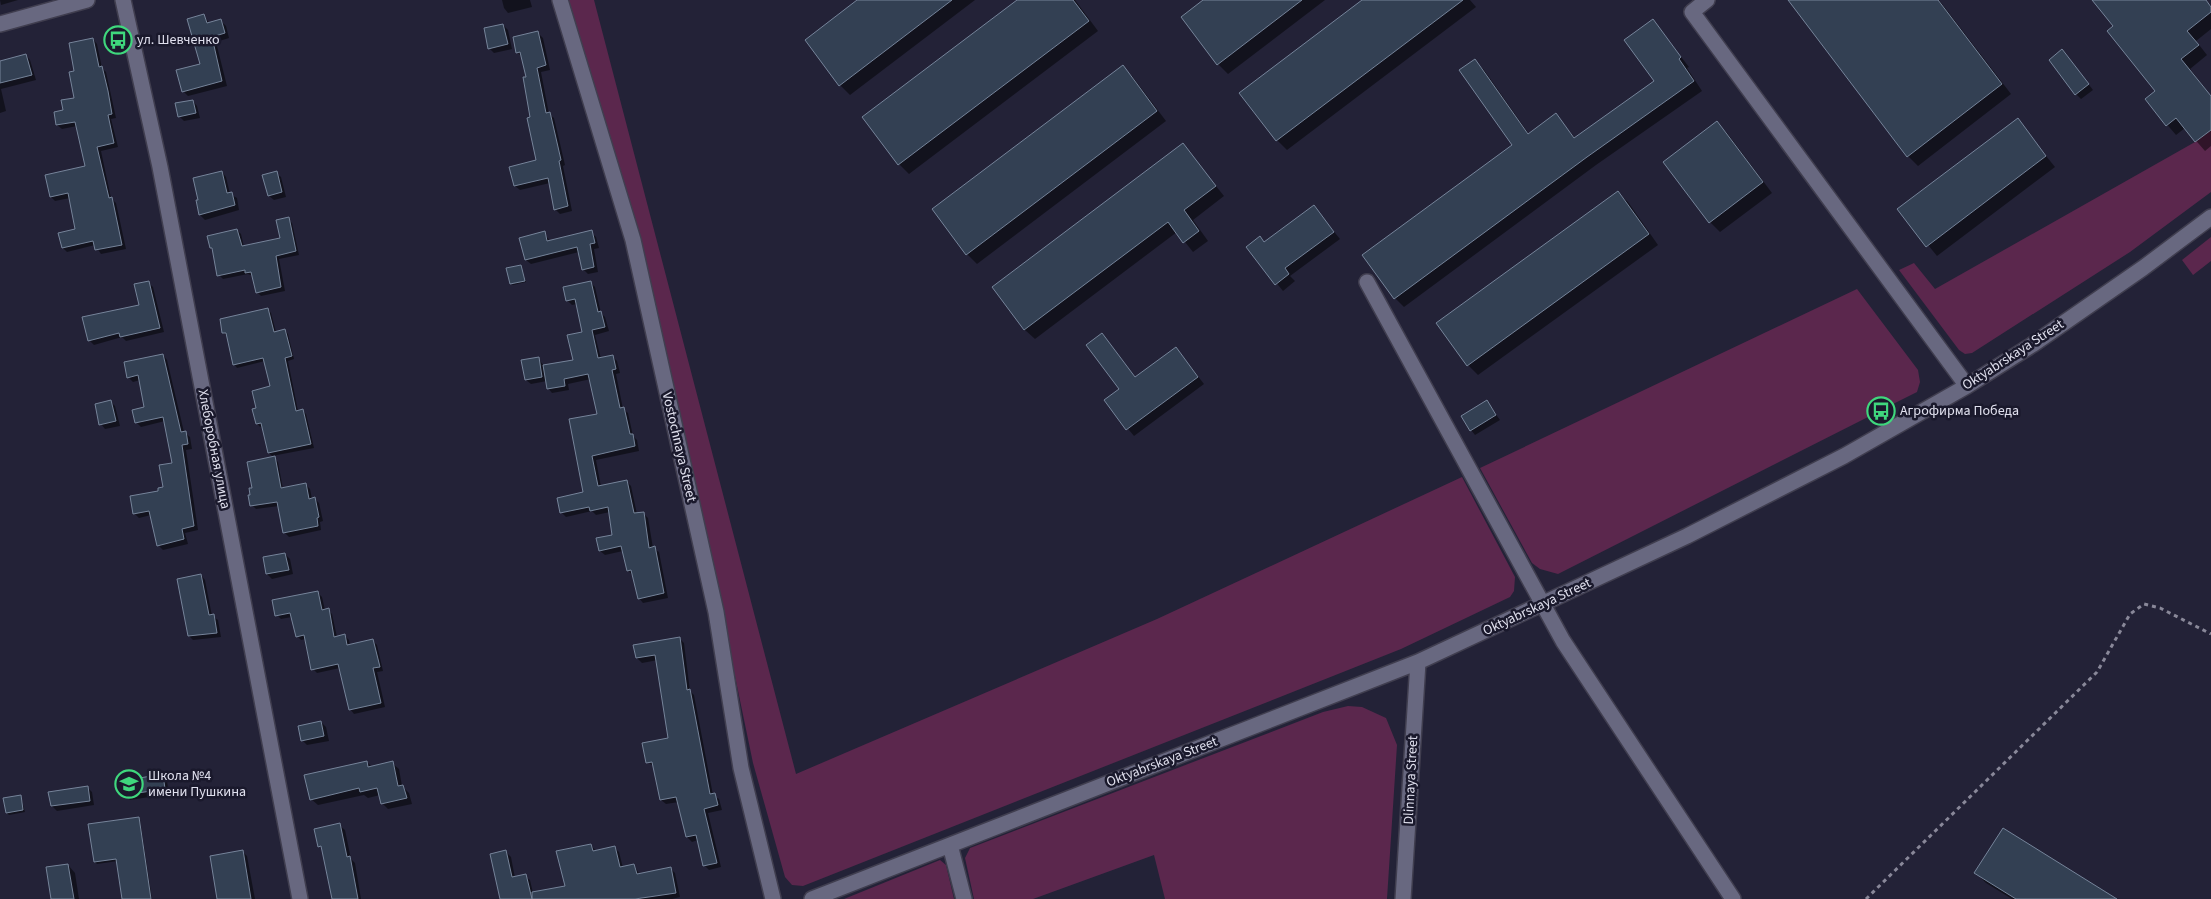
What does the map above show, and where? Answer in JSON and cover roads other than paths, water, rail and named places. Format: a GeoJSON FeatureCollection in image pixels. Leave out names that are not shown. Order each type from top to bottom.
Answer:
{"type":"FeatureCollection","features":[{"type":"Feature","properties":{"kind":"street"},"geometry":{"type":"LineString","coordinates":[[0,24],[87,0]]}},
{"type":"Feature","properties":{"kind":"street","name":"Хлеборобная улица"},"geometry":{"type":"LineString","coordinates":[[123,0],[160,167],[300,899]]}},
{"type":"Feature","properties":{"kind":"street","name":"Vostochnaya Street"},"geometry":{"type":"LineString","coordinates":[[560,0],[633,240],[716,612],[741,768],[773,899]]}},
{"type":"Feature","properties":{"kind":"street"},"geometry":{"type":"LineString","coordinates":[[1707,0],[1692,12],[1967,386]]}},
{"type":"Feature","properties":{"kind":"street","name":"Oktyabrskaya Street"},"geometry":{"type":"LineString","coordinates":[[812,899],[1418,662],[1687,536],[1826,465],[1967,386],[2040,340],[2143,268],[2211,216]]}},
{"type":"Feature","properties":{"kind":"street"},"geometry":{"type":"LineString","coordinates":[[1367,282],[1545,604],[1563,641],[1733,899]]}},
{"type":"Feature","properties":{"kind":"street","name":"Dlinnaya Street"},"geometry":{"type":"LineString","coordinates":[[1404,899],[1418,662]]}},
{"type":"Feature","properties":{"kind":"street"},"geometry":{"type":"LineString","coordinates":[[950,845],[964,899]]}},
{"type":"Feature","properties":{"kind":"place","name":"ул. Шевченко"},"geometry":{"type":"Point","coordinates":[118,40]}},
{"type":"Feature","properties":{"kind":"place","name":"Агрофирма Победа"},"geometry":{"type":"Point","coordinates":[1881,411]}},
{"type":"Feature","properties":{"kind":"place","name":"Школа №4 имени Пушкина"},"geometry":{"type":"Point","coordinates":[129,784]}}]}
